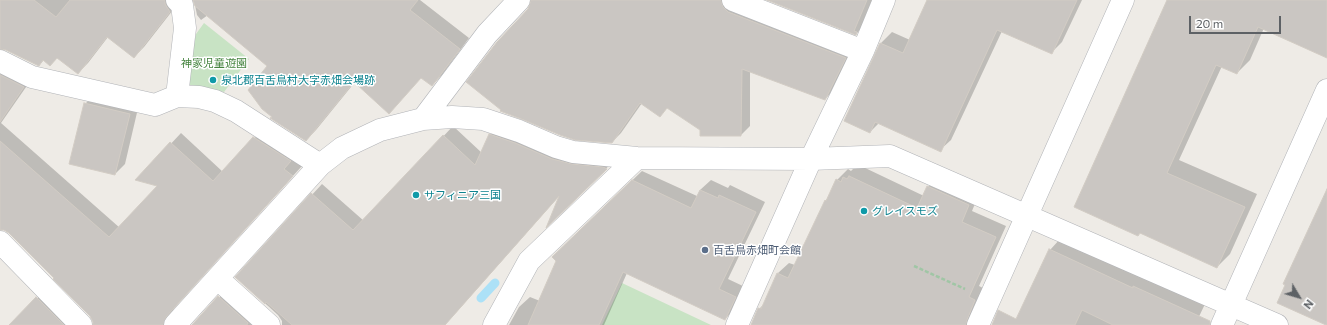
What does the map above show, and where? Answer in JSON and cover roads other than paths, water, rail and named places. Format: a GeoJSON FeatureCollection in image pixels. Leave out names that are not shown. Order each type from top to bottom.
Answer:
{"type":"FeatureCollection","features":[{"type":"Feature","properties":{"kind":"street"},"geometry":{"type":"LineString","coordinates":[[177,0],[182,5],[185,28],[177,96]]}},
{"type":"Feature","properties":{"kind":"street"},"geometry":{"type":"LineString","coordinates":[[423,119],[487,34],[519,0]]}},
{"type":"Feature","properties":{"kind":"street"},"geometry":{"type":"LineString","coordinates":[[733,0],[863,51]]}},
{"type":"Feature","properties":{"kind":"street"},"geometry":{"type":"LineString","coordinates":[[736,325],[811,159],[863,51],[884,0]]}},
{"type":"Feature","properties":{"kind":"street"},"geometry":{"type":"LineString","coordinates":[[978,325],[1123,0]]}},
{"type":"Feature","properties":{"kind":"street"},"geometry":{"type":"LineString","coordinates":[[0,62],[32,77],[155,106],[177,96],[199,97],[215,101],[236,111],[320,165]]}},
{"type":"Feature","properties":{"kind":"street"},"geometry":{"type":"LineString","coordinates":[[1222,325],[1327,90]]}},
{"type":"Feature","properties":{"kind":"street"},"geometry":{"type":"LineString","coordinates":[[175,325],[320,165],[342,148],[380,130],[423,119],[452,117],[483,119],[573,152],[637,158],[811,159],[890,156],[1277,325]]}},
{"type":"Feature","properties":{"kind":"street"},"geometry":{"type":"LineString","coordinates":[[494,325],[529,261],[637,158]]}},
{"type":"Feature","properties":{"kind":"street"},"geometry":{"type":"LineString","coordinates":[[0,242],[81,325]]}},
{"type":"Feature","properties":{"kind":"street"},"geometry":{"type":"LineString","coordinates":[[218,279],[269,325]]}},
{"type":"Feature","properties":{"kind":"waterway"},"geometry":{"type":"LineString","coordinates":[[481,298],[495,283]]}},
{"type":"Feature","properties":{"kind":"place","name":"泉北郡百舌鳥村大字赤畑会場跡"},"geometry":{"type":"Point","coordinates":[213,80]}},
{"type":"Feature","properties":{"kind":"place","name":"サフィニア三国"},"geometry":{"type":"Point","coordinates":[416,195]}},
{"type":"Feature","properties":{"kind":"place","name":"グレイスモズ"},"geometry":{"type":"Point","coordinates":[864,211]}},
{"type":"Feature","properties":{"kind":"place","name":"百舌鳥赤畑町会館"},"geometry":{"type":"Point","coordinates":[705,250]}},
{"type":"Feature","properties":{"kind":"park label","name":"神家児童遊園"},"geometry":{"type":"Point","coordinates":[214,63]}}]}
